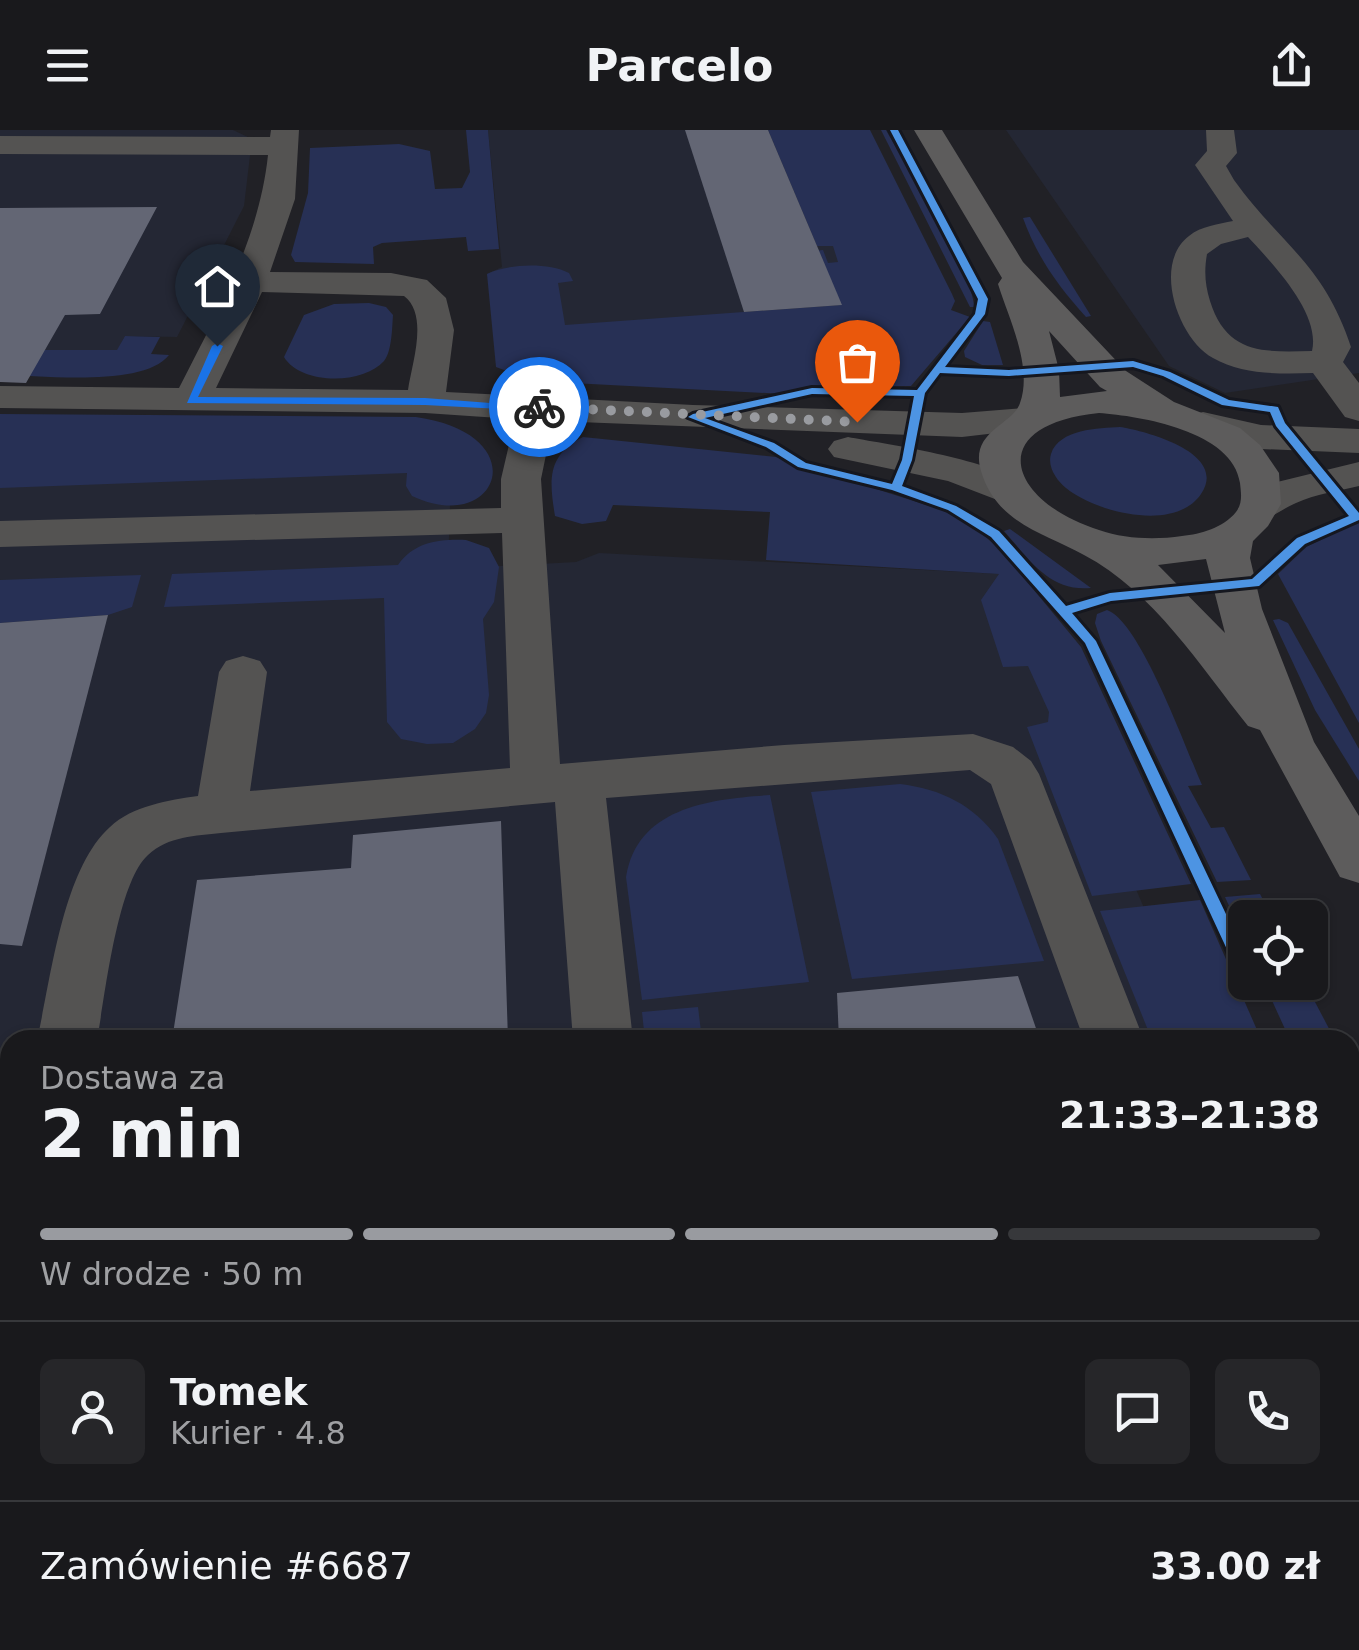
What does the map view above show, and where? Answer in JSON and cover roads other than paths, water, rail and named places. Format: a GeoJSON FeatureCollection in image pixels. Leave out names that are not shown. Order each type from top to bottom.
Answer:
{"type":"FeatureCollection","features":[{"type":"Feature","properties":{"kind":"main road"},"geometry":{"type":"LineString","coordinates":[[928,130],[1010,267],[1112,379],[1226,437],[1252,462],[1261,482],[1247,521],[1229,546],[1229,570],[1290,744]]}},
{"type":"Feature","properties":{"kind":"main road"},"geometry":{"type":"LineString","coordinates":[[1010,267],[1042,381],[1043,400],[1008,435],[1000,453],[1002,473],[1013,494],[1038,516],[1092,541],[1152,583],[1290,744],[1359,862]]}},
{"type":"Feature","properties":{"kind":"main road"},"geometry":{"type":"LineString","coordinates":[[1029,418],[1066,405],[1099,402],[1140,404],[1190,419]]}},
{"type":"Feature","properties":{"kind":"main road"},"geometry":{"type":"LineString","coordinates":[[1092,541],[1138,550],[1196,548],[1247,521]]}},
{"type":"Feature","properties":{"kind":"street"},"geometry":{"type":"LineString","coordinates":[[1220,130],[1222,153],[1210,165],[1220,186],[1306,283],[1324,317],[1332,347],[1324,362]]}},
{"type":"Feature","properties":{"kind":"street"},"geometry":{"type":"LineString","coordinates":[[0,145],[92,138],[284,138],[279,199],[250,282],[191,401]]}},
{"type":"Feature","properties":{"kind":"street"},"geometry":{"type":"LineString","coordinates":[[1256,226],[1220,234],[1196,246],[1187,261],[1195,313],[1219,346],[1276,362],[1324,362]]}},
{"type":"Feature","properties":{"kind":"street"},"geometry":{"type":"LineString","coordinates":[[250,282],[391,283],[414,287],[429,298],[436,330],[425,402]]}},
{"type":"Feature","properties":{"kind":"street"},"geometry":{"type":"LineString","coordinates":[[1324,362],[1359,409]]}},
{"type":"Feature","properties":{"kind":"street"},"geometry":{"type":"LineString","coordinates":[[0,397],[425,402],[693,417],[962,425],[1029,418]]}},
{"type":"Feature","properties":{"kind":"street"},"geometry":{"type":"LineString","coordinates":[[538,407],[522,480],[524,520],[558,785],[601,1030]]}},
{"type":"Feature","properties":{"kind":"street"},"geometry":{"type":"LineString","coordinates":[[693,417],[959,471],[1013,494]]}},
{"type":"Feature","properties":{"kind":"street"},"geometry":{"type":"LineString","coordinates":[[1190,419],[1235,434],[1272,440],[1359,441]]}},
{"type":"Feature","properties":{"kind":"street"},"geometry":{"type":"LineString","coordinates":[[1247,521],[1280,494],[1359,474]]}},
{"type":"Feature","properties":{"kind":"street"},"geometry":{"type":"LineString","coordinates":[[0,534],[524,520]]}},
{"type":"Feature","properties":{"kind":"street"},"geometry":{"type":"LineString","coordinates":[[221,813],[243,672]]}},
{"type":"Feature","properties":{"kind":"street"},"geometry":{"type":"LineString","coordinates":[[70,1030],[106,872],[127,842],[165,820],[784,762],[973,752],[995,760],[1012,774],[1110,1030]]}}]}
